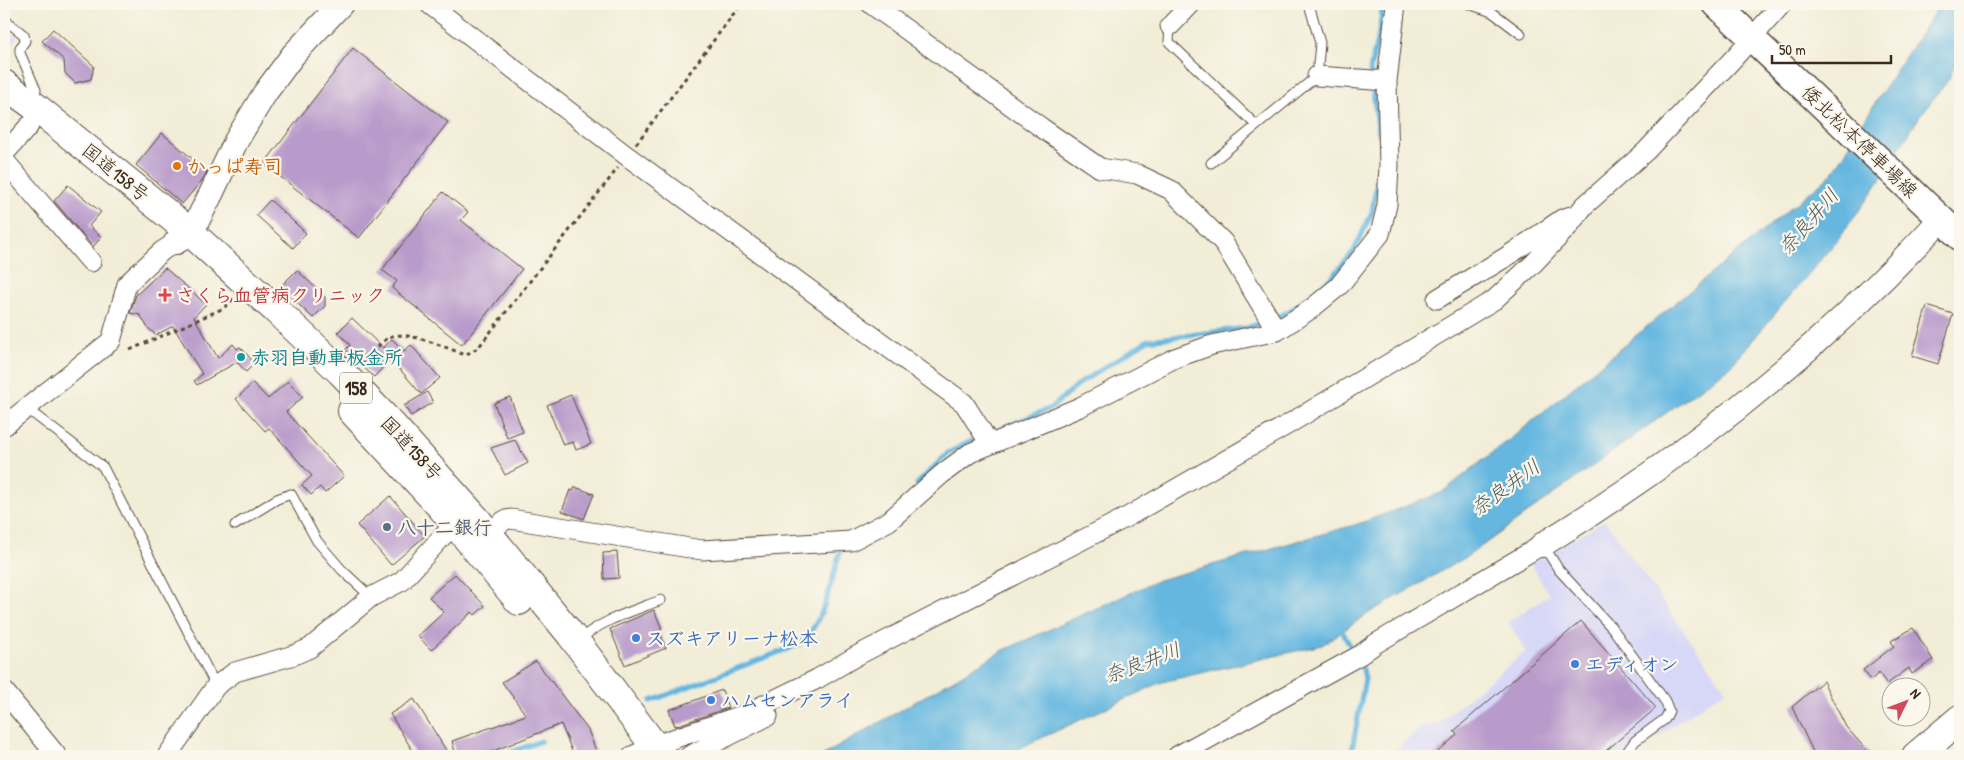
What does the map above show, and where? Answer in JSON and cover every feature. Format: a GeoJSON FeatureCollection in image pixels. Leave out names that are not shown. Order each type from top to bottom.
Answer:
{"type":"FeatureCollection","features":[{"type":"Feature","properties":{"kind":"highway","name":"国道158号"},"geometry":{"type":"LineString","coordinates":[[4,84],[31,116],[278,311],[393,426],[471,528],[555,644],[647,754]]}},
{"type":"Feature","properties":{"kind":"highway","name":"国道158号"},"geometry":{"type":"LineString","coordinates":[[4,108],[31,116]]}},
{"type":"Feature","properties":{"kind":"highway","name":"国道158号"},"geometry":{"type":"LineString","coordinates":[[184,237],[236,296],[267,323],[365,424],[471,528],[576,643],[647,754]]}},
{"type":"Feature","properties":{"kind":"highway"},"geometry":{"type":"LineString","coordinates":[[1916,756],[1960,719]]}},
{"type":"Feature","properties":{"kind":"main road","name":"倭北松本停車場線"},"geometry":{"type":"LineString","coordinates":[[1716,4],[1960,237]]}},
{"type":"Feature","properties":{"kind":"street"},"geometry":{"type":"LineString","coordinates":[[4,426],[111,341],[127,284],[162,251],[184,237],[212,192],[236,141],[265,93],[294,55],[341,4]]}},
{"type":"Feature","properties":{"kind":"street"},"geometry":{"type":"LineString","coordinates":[[429,4],[627,156],[964,403],[990,444]]}},
{"type":"Feature","properties":{"kind":"street"},"geometry":{"type":"LineString","coordinates":[[871,4],[1100,168],[1137,174],[1171,190],[1223,242],[1277,331]]}},
{"type":"Feature","properties":{"kind":"street"},"geometry":{"type":"LineString","coordinates":[[1170,26],[1191,4]]}},
{"type":"Feature","properties":{"kind":"street"},"geometry":{"type":"LineString","coordinates":[[167,756],[216,686],[235,672],[294,655],[310,648],[371,597],[402,581],[471,528],[511,519],[702,550],[851,541],[889,521],[942,474],[970,453],[1080,407],[1175,358],[1212,345],[1277,331],[1312,309],[1340,286],[1380,234],[1387,205],[1389,166],[1387,81],[1396,4]]}},
{"type":"Feature","properties":{"kind":"street"},"geometry":{"type":"LineString","coordinates":[[647,754],[745,714],[818,679],[858,655],[1127,517],[1287,425],[1494,300],[1533,264],[1566,228],[1576,214],[1646,151],[1756,42],[1782,4]]}},
{"type":"Feature","properties":{"kind":"street"},"geometry":{"type":"LineString","coordinates":[[1317,76],[1387,81]]}},
{"type":"Feature","properties":{"kind":"street"},"geometry":{"type":"LineString","coordinates":[[4,154],[31,116]]}},
{"type":"Feature","properties":{"kind":"street"},"geometry":{"type":"LineString","coordinates":[[4,160],[92,262]]}},
{"type":"Feature","properties":{"kind":"street"},"geometry":{"type":"LineString","coordinates":[[1437,300],[1562,219],[1576,214]]}},
{"type":"Feature","properties":{"kind":"street"},"geometry":{"type":"LineString","coordinates":[[1177,756],[1360,654],[1584,520],[1682,451],[1790,364],[1898,266],[1937,215]]}},
{"type":"Feature","properties":{"kind":"street"},"geometry":{"type":"LineString","coordinates":[[689,756],[822,687],[858,655]]}},
{"type":"Feature","properties":{"kind":"street"},"geometry":{"type":"LineString","coordinates":[[4,691],[57,756]]}},
{"type":"Feature","properties":{"kind":"lane"},"geometry":{"type":"LineString","coordinates":[[1211,163],[1317,76],[1320,43],[1308,4]]}},
{"type":"Feature","properties":{"kind":"lane"},"geometry":{"type":"LineString","coordinates":[[1469,4],[1492,12],[1521,34]]}},
{"type":"Feature","properties":{"kind":"lane"},"geometry":{"type":"LineString","coordinates":[[4,19],[24,35],[25,40],[20,48],[20,53],[36,90],[31,116]]}},
{"type":"Feature","properties":{"kind":"lane"},"geometry":{"type":"LineString","coordinates":[[1170,26],[1169,42],[1256,125]]}},
{"type":"Feature","properties":{"kind":"lane"},"geometry":{"type":"LineString","coordinates":[[26,408],[103,467],[216,686]]}},
{"type":"Feature","properties":{"kind":"lane"},"geometry":{"type":"LineString","coordinates":[[235,525],[277,499],[291,494],[317,541],[342,570],[371,597]]}},
{"type":"Feature","properties":{"kind":"lane"},"geometry":{"type":"LineString","coordinates":[[1542,545],[1559,570],[1613,629],[1665,700],[1670,711],[1665,719],[1635,741],[1624,756]]}},
{"type":"Feature","properties":{"kind":"lane"},"geometry":{"type":"LineString","coordinates":[[576,643],[605,622],[661,600]]}},
{"type":"Feature","properties":{"kind":"path"},"geometry":{"type":"LineString","coordinates":[[357,370],[389,337],[396,334],[408,335],[465,355],[478,348],[627,156],[741,4]]}},
{"type":"Feature","properties":{"kind":"path"},"geometry":{"type":"LineString","coordinates":[[130,350],[224,308],[236,296]]}},
{"type":"Feature","properties":{"kind":"shaded area"},"geometry":{"type":"Polygon","coordinates":[[[4,27],[17,37],[8,53],[12,66],[4,59],[4,27]]]}},
{"type":"Feature","properties":{"kind":"shaded area"},"geometry":{"type":"Polygon","coordinates":[[[1605,520],[1726,690],[1640,748],[1640,756],[1388,756],[1423,726],[1437,724],[1526,651],[1508,622],[1549,595],[1531,564],[1605,520]]]}},
{"type":"Feature","properties":{"kind":"water","name":"奈良井川"},"geometry":{"type":"Polygon","coordinates":[[[1940,4],[1960,4],[1960,50],[1949,79],[1920,116],[1871,194],[1838,239],[1731,366],[1468,556],[1372,611],[1322,645],[1162,682],[1022,747],[1013,756],[822,756],[1004,650],[1159,580],[1358,524],[1441,493],[1518,433],[1833,173],[1875,103],[1940,4]]]}},
{"type":"Feature","properties":{"kind":"building"},"geometry":{"type":"Polygon","coordinates":[[[53,29],[94,66],[91,79],[75,83],[65,73],[64,60],[42,41],[53,29]]]}},
{"type":"Feature","properties":{"kind":"building"},"geometry":{"type":"Polygon","coordinates":[[[353,48],[448,122],[359,238],[264,164],[353,48]]]}},
{"type":"Feature","properties":{"kind":"building"},"geometry":{"type":"Polygon","coordinates":[[[162,133],[207,171],[204,178],[182,204],[136,165],[162,133]]]}},
{"type":"Feature","properties":{"kind":"building"},"geometry":{"type":"Polygon","coordinates":[[[68,185],[101,212],[89,226],[101,237],[93,247],[54,201],[68,185]]]}},
{"type":"Feature","properties":{"kind":"building"},"geometry":{"type":"Polygon","coordinates":[[[443,192],[468,212],[461,220],[522,269],[462,345],[392,288],[397,281],[382,270],[443,192]]]}},
{"type":"Feature","properties":{"kind":"building"},"geometry":{"type":"Polygon","coordinates":[[[270,200],[306,233],[293,248],[256,215],[270,200]]]}},
{"type":"Feature","properties":{"kind":"building"},"geometry":{"type":"Polygon","coordinates":[[[165,268],[206,304],[194,317],[218,358],[233,344],[237,349],[240,347],[255,363],[246,372],[237,362],[197,385],[194,381],[202,374],[173,326],[156,335],[148,328],[140,315],[130,313],[136,295],[165,268]]]}},
{"type":"Feature","properties":{"kind":"building"},"geometry":{"type":"Polygon","coordinates":[[[297,270],[325,297],[325,306],[313,318],[280,287],[297,270]]]}},
{"type":"Feature","properties":{"kind":"building"},"geometry":{"type":"Polygon","coordinates":[[[1927,306],[1953,314],[1938,364],[1912,356],[1927,306]]]}},
{"type":"Feature","properties":{"kind":"building"},"geometry":{"type":"Polygon","coordinates":[[[352,318],[383,348],[392,339],[404,351],[411,345],[440,378],[421,394],[391,359],[374,377],[345,350],[350,345],[338,332],[352,318]]]}},
{"type":"Feature","properties":{"kind":"building"},"geometry":{"type":"Polygon","coordinates":[[[288,381],[303,397],[286,412],[344,476],[325,493],[320,487],[311,495],[302,485],[312,476],[269,428],[265,431],[236,399],[253,383],[268,399],[288,381]]]}},
{"type":"Feature","properties":{"kind":"building"},"geometry":{"type":"Polygon","coordinates":[[[427,392],[433,402],[411,416],[404,406],[427,392]]]}},
{"type":"Feature","properties":{"kind":"building"},"geometry":{"type":"Polygon","coordinates":[[[571,395],[591,444],[576,450],[573,442],[563,445],[547,405],[571,395]]]}},
{"type":"Feature","properties":{"kind":"building"},"geometry":{"type":"Polygon","coordinates":[[[510,397],[523,432],[507,438],[494,403],[510,397]]]}},
{"type":"Feature","properties":{"kind":"building"},"geometry":{"type":"Polygon","coordinates":[[[515,440],[528,463],[505,475],[491,448],[515,440]]]}},
{"type":"Feature","properties":{"kind":"building"},"geometry":{"type":"Polygon","coordinates":[[[575,487],[594,494],[584,519],[562,511],[570,490],[573,491],[575,487]]]}},
{"type":"Feature","properties":{"kind":"building"},"geometry":{"type":"Polygon","coordinates":[[[390,496],[425,536],[391,565],[357,525],[390,496]]]}},
{"type":"Feature","properties":{"kind":"building"},"geometry":{"type":"Polygon","coordinates":[[[617,552],[619,578],[604,579],[603,553],[617,552]]]}},
{"type":"Feature","properties":{"kind":"building"},"geometry":{"type":"Polygon","coordinates":[[[455,574],[485,606],[475,615],[472,612],[431,650],[418,636],[444,612],[429,597],[455,574]]]}},
{"type":"Feature","properties":{"kind":"building"},"geometry":{"type":"Polygon","coordinates":[[[654,610],[662,629],[659,631],[666,648],[625,665],[610,629],[654,610]]]}},
{"type":"Feature","properties":{"kind":"building","name":"エディオン"},"geometry":{"type":"Polygon","coordinates":[[[1581,621],[1656,708],[1600,756],[1433,756],[1457,735],[1454,731],[1581,621]]]}},
{"type":"Feature","properties":{"kind":"building"},"geometry":{"type":"Polygon","coordinates":[[[1913,628],[1933,660],[1912,674],[1909,668],[1895,678],[1883,678],[1879,673],[1871,680],[1863,670],[1894,646],[1891,641],[1913,628]]]}},
{"type":"Feature","properties":{"kind":"building"},"geometry":{"type":"Polygon","coordinates":[[[536,661],[588,730],[598,756],[574,756],[561,724],[481,756],[456,756],[452,741],[526,715],[502,682],[536,661]]]}},
{"type":"Feature","properties":{"kind":"building"},"geometry":{"type":"Polygon","coordinates":[[[1823,681],[1846,727],[1872,756],[1815,756],[1792,707],[1823,681]]]}},
{"type":"Feature","properties":{"kind":"building"},"geometry":{"type":"Polygon","coordinates":[[[722,690],[728,708],[675,726],[669,710],[722,690]]]}},
{"type":"Feature","properties":{"kind":"building"},"geometry":{"type":"Polygon","coordinates":[[[414,699],[446,750],[435,756],[416,756],[390,714],[414,699]]]}},
{"type":"Feature","properties":{"kind":"waterway"},"geometry":{"type":"LineString","coordinates":[[1379,134],[1370,70],[1380,28],[1383,4]]}},
{"type":"Feature","properties":{"kind":"waterway"},"geometry":{"type":"LineString","coordinates":[[1275,319],[1304,302],[1332,277],[1354,251],[1372,212],[1380,162]]}},
{"type":"Feature","properties":{"kind":"waterway"},"geometry":{"type":"LineString","coordinates":[[995,431],[1051,408],[1080,383],[1148,340],[1246,328],[1267,321]]}},
{"type":"Feature","properties":{"kind":"waterway"},"geometry":{"type":"LineString","coordinates":[[917,484],[948,453],[979,437]]}},
{"type":"Feature","properties":{"kind":"waterway"},"geometry":{"type":"LineString","coordinates":[[651,701],[798,645],[815,626],[821,615],[840,552]]}},
{"type":"Feature","properties":{"kind":"waterway"},"geometry":{"type":"LineString","coordinates":[[1339,625],[1349,644]]}},
{"type":"Feature","properties":{"kind":"waterway"},"geometry":{"type":"LineString","coordinates":[[1351,756],[1365,679],[1363,669]]}},
{"type":"Feature","properties":{"kind":"waterway"},"geometry":{"type":"LineString","coordinates":[[500,756],[541,741]]}},
{"type":"Feature","properties":{"kind":"place","name":"かっぱ寿司"},"geometry":{"type":"Point","coordinates":[177,166]}},
{"type":"Feature","properties":{"kind":"place","name":"さくら血管病クリニック"},"geometry":{"type":"Point","coordinates":[165,295]}},
{"type":"Feature","properties":{"kind":"place","name":"赤羽自動車板金所"},"geometry":{"type":"Point","coordinates":[241,357]}},
{"type":"Feature","properties":{"kind":"place","name":"八十二銀行"},"geometry":{"type":"Point","coordinates":[387,527]}},
{"type":"Feature","properties":{"kind":"place","name":"スズキアリーナ松本"},"geometry":{"type":"Point","coordinates":[636,638]}},
{"type":"Feature","properties":{"kind":"place","name":"エディオン"},"geometry":{"type":"Point","coordinates":[1575,664]}},
{"type":"Feature","properties":{"kind":"place","name":"ハムセンアライ"},"geometry":{"type":"Point","coordinates":[711,700]}}]}
